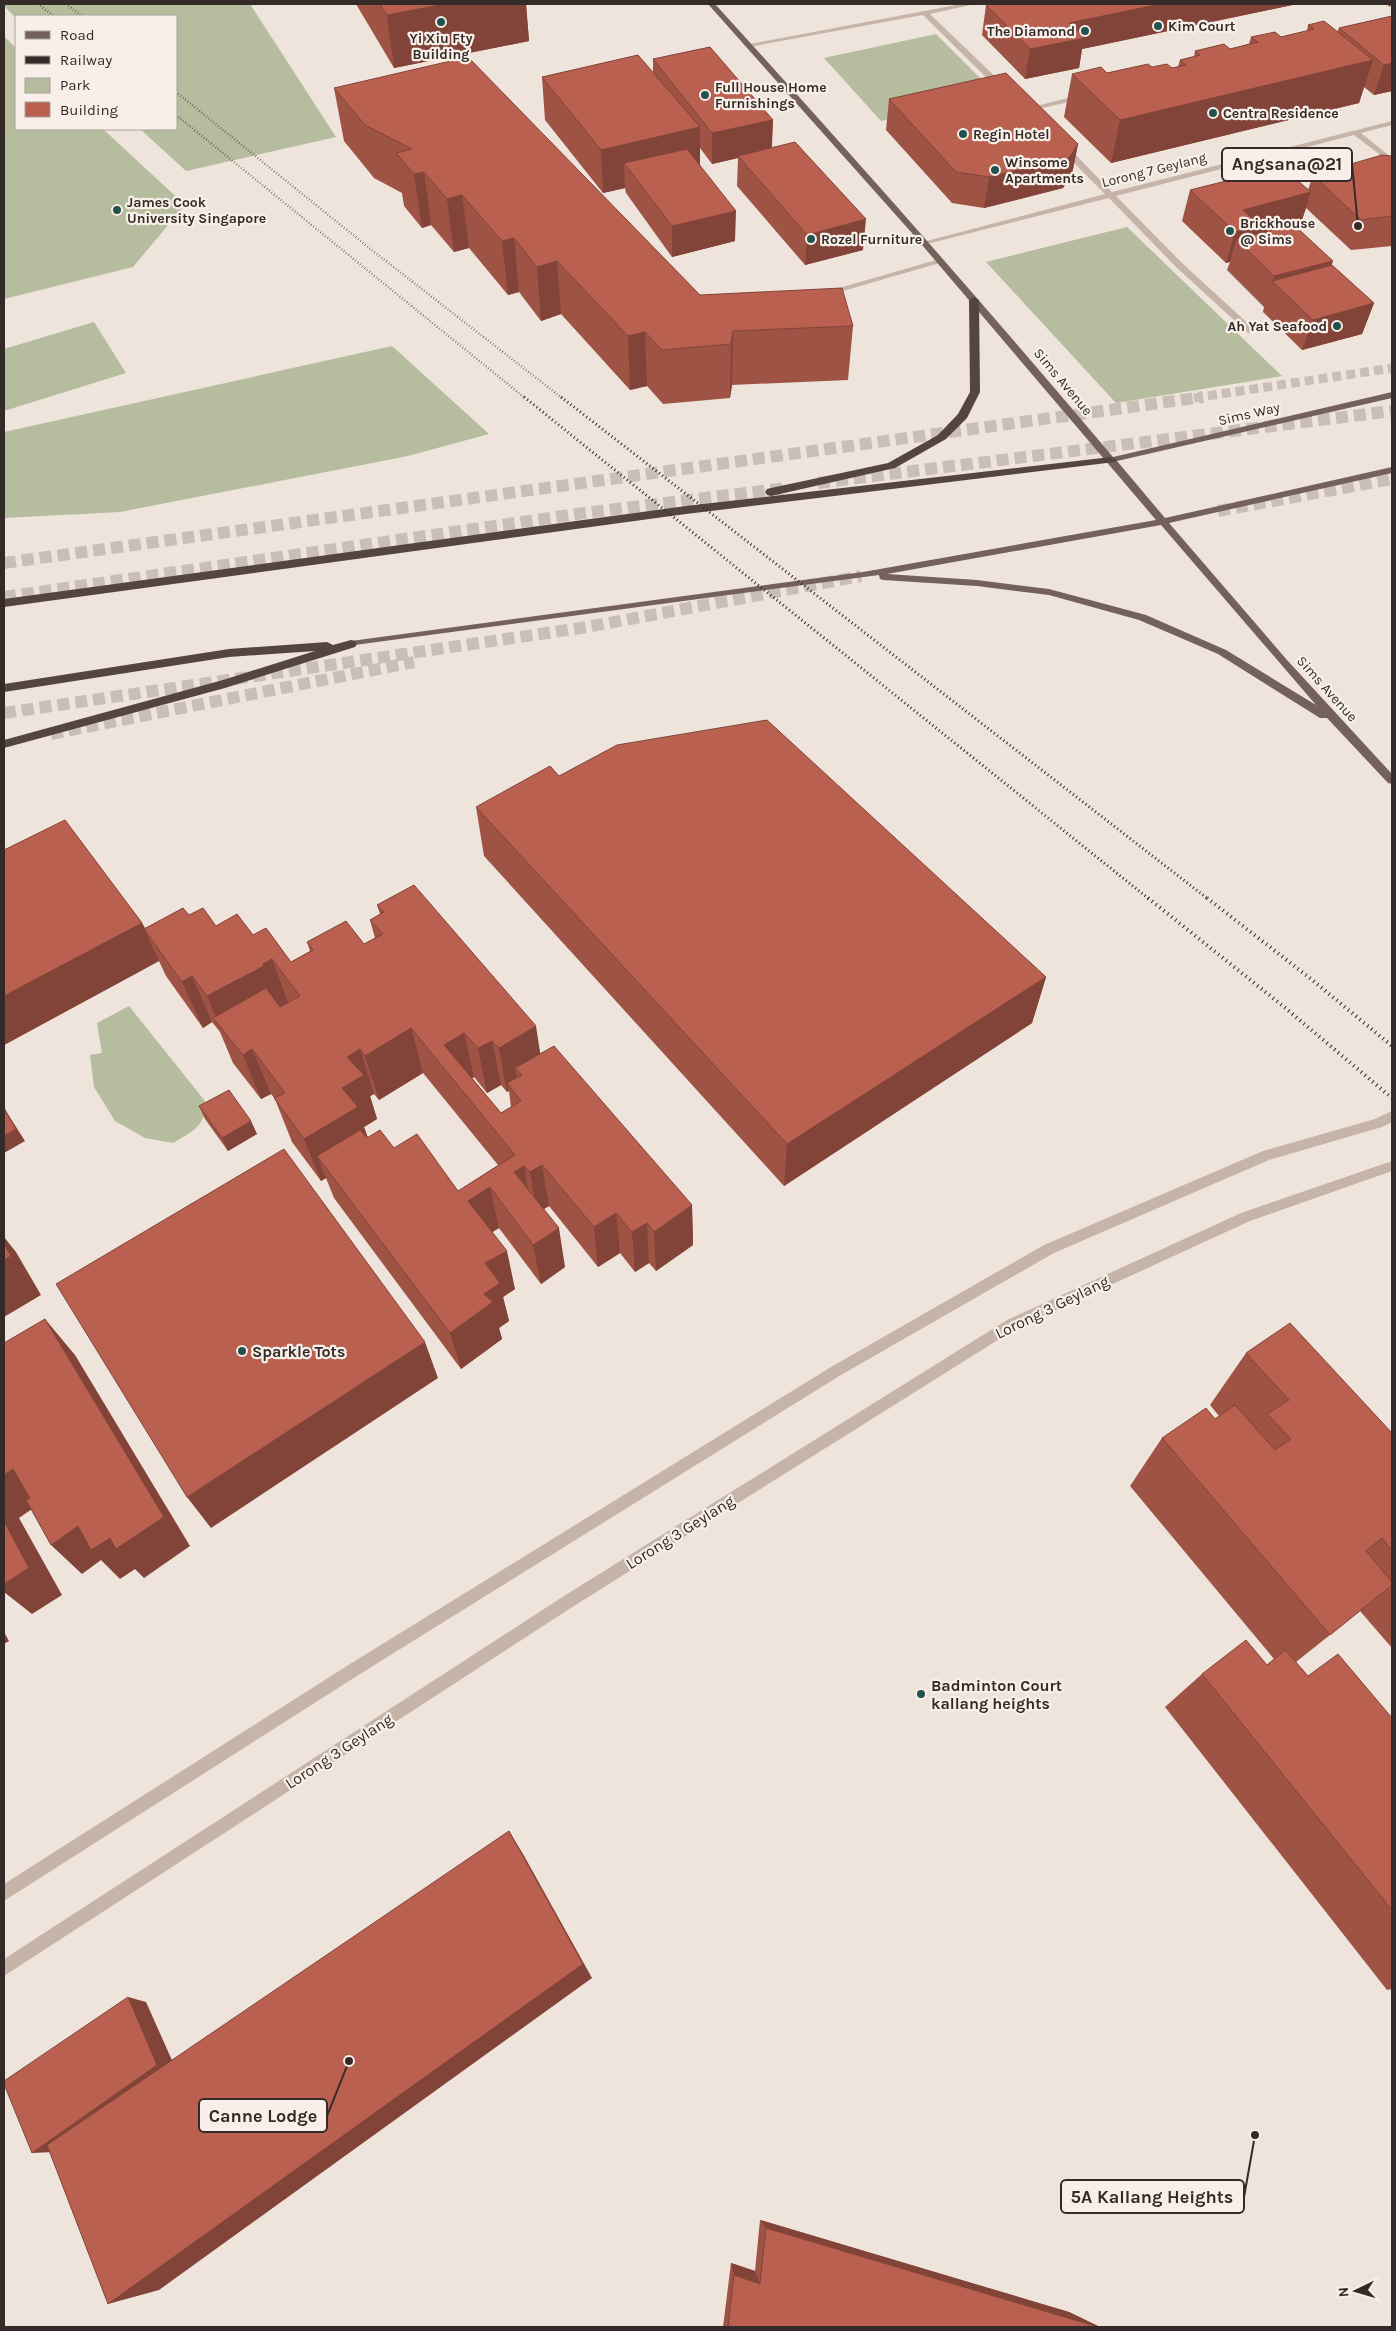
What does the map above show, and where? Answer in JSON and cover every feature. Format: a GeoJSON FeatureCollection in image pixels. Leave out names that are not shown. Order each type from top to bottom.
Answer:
{"type":"FeatureCollection","features":[{"type":"Feature","properties":{"kind":"highway"},"geometry":{"type":"LineString","coordinates":[[686,510],[891,466],[942,437],[963,416],[975,392],[974,300]]}},
{"type":"Feature","properties":{"kind":"highway"},"geometry":{"type":"LineString","coordinates":[[4,603],[686,510],[1111,460]]}},
{"type":"Feature","properties":{"kind":"highway"},"geometry":{"type":"LineString","coordinates":[[4,688],[229,653],[350,644]]}},
{"type":"Feature","properties":{"kind":"highway"},"geometry":{"type":"LineString","coordinates":[[4,744],[225,684],[350,644]]}},
{"type":"Feature","properties":{"kind":"main road","name":"Sims Avenue"},"geometry":{"type":"LineString","coordinates":[[711,4],[974,300],[1335,722],[1392,780]]}},
{"type":"Feature","properties":{"kind":"main road","name":"Sims Way"},"geometry":{"type":"LineString","coordinates":[[1111,460],[1392,395]]}},
{"type":"Feature","properties":{"kind":"main road"},"geometry":{"type":"LineString","coordinates":[[350,644],[863,575],[1162,522],[1392,470]]}},
{"type":"Feature","properties":{"kind":"main road"},"geometry":{"type":"LineString","coordinates":[[863,575],[976,583],[1049,592],[1142,617],[1222,652],[1335,722]]}},
{"type":"Feature","properties":{"kind":"street"},"geometry":{"type":"LineString","coordinates":[[749,45],[971,4]]}},
{"type":"Feature","properties":{"kind":"street"},"geometry":{"type":"LineString","coordinates":[[924,12],[1011,97]]}},
{"type":"Feature","properties":{"kind":"street"},"geometry":{"type":"LineString","coordinates":[[1025,110],[1092,94]]}},
{"type":"Feature","properties":{"kind":"street"},"geometry":{"type":"LineString","coordinates":[[1018,104],[1032,117]]}},
{"type":"Feature","properties":{"kind":"street","name":"Lorong 7 Geylang"},"geometry":{"type":"LineString","coordinates":[[923,243],[1392,123]]}},
{"type":"Feature","properties":{"kind":"street"},"geometry":{"type":"LineString","coordinates":[[1356,133],[1392,162]]}},
{"type":"Feature","properties":{"kind":"street"},"geometry":{"type":"LineString","coordinates":[[1059,144],[1179,265],[1250,331]]}},
{"type":"Feature","properties":{"kind":"street"},"geometry":{"type":"LineString","coordinates":[[818,295],[940,262]]}},
{"type":"Feature","properties":{"kind":"street"},"geometry":{"type":"LineString","coordinates":[[4,1893],[355,1669],[836,1371],[1049,1249],[1267,1155],[1378,1123],[1392,1116]]}},
{"type":"Feature","properties":{"kind":"street","name":"Lorong 3 Geylang"},"geometry":{"type":"LineString","coordinates":[[4,1968],[569,1601],[1012,1324],[1246,1216],[1392,1166]]}},
{"type":"Feature","properties":{"kind":"green space"},"geometry":{"type":"Polygon","coordinates":[[[4,4],[250,4],[336,137],[186,171],[141,130],[178,130],[178,15],[15,15],[15,17],[4,4]]]}},
{"type":"Feature","properties":{"kind":"green space"},"geometry":{"type":"Polygon","coordinates":[[[936,34],[997,95],[881,121],[824,58],[936,34]]]}},
{"type":"Feature","properties":{"kind":"green space"},"geometry":{"type":"Polygon","coordinates":[[[4,36],[15,47],[15,130],[104,130],[185,205],[133,267],[4,299],[4,36]]]}},
{"type":"Feature","properties":{"kind":"green space"},"geometry":{"type":"Polygon","coordinates":[[[1127,227],[1282,376],[1116,403],[986,262],[1127,227]]]}},
{"type":"Feature","properties":{"kind":"green space"},"geometry":{"type":"Polygon","coordinates":[[[94,322],[126,373],[4,411],[4,349],[94,322]]]}},
{"type":"Feature","properties":{"kind":"green space"},"geometry":{"type":"Polygon","coordinates":[[[392,346],[489,434],[408,456],[120,512],[4,518],[4,432],[392,346]]]}},
{"type":"Feature","properties":{"kind":"green space"},"geometry":{"type":"Polygon","coordinates":[[[129,1006],[205,1101],[205,1110],[201,1123],[173,1143],[145,1138],[115,1121],[94,1087],[90,1055],[102,1053],[97,1023],[129,1006]]]}},
{"type":"Feature","properties":{"kind":"building"},"geometry":{"type":"Polygon","coordinates":[[[380,4],[445,4],[387,15],[380,4]]]}},
{"type":"Feature","properties":{"kind":"building"},"geometry":{"type":"Polygon","coordinates":[[[1161,4],[1069,23],[1085,38],[1030,49],[986,5],[1161,4]]]}},
{"type":"Feature","properties":{"kind":"building"},"geometry":{"type":"Polygon","coordinates":[[[1392,16],[1392,63],[1384,65],[1339,28],[1392,16]]]}},
{"type":"Feature","properties":{"kind":"building"},"geometry":{"type":"Polygon","coordinates":[[[1324,21],[1373,60],[1120,120],[1072,74],[1101,67],[1107,73],[1148,64],[1152,67],[1167,64],[1172,68],[1186,65],[1180,60],[1200,55],[1195,51],[1224,44],[1230,49],[1258,42],[1251,37],[1275,32],[1281,37],[1314,29],[1308,25],[1324,21]]]}},
{"type":"Feature","properties":{"kind":"building"},"geometry":{"type":"Polygon","coordinates":[[[710,47],[773,120],[712,133],[653,59],[710,47]]]}},
{"type":"Feature","properties":{"kind":"building"},"geometry":{"type":"Polygon","coordinates":[[[638,55],[700,127],[601,150],[542,77],[638,55]]]}},
{"type":"Feature","properties":{"kind":"building"},"geometry":{"type":"Polygon","coordinates":[[[468,57],[700,295],[842,288],[853,326],[733,331],[731,344],[662,350],[645,332],[628,336],[557,261],[537,267],[514,238],[502,241],[462,195],[447,199],[424,172],[414,174],[396,153],[412,149],[365,125],[334,88],[468,57]]]}},
{"type":"Feature","properties":{"kind":"building"},"geometry":{"type":"Polygon","coordinates":[[[1006,73],[1078,144],[1069,158],[989,177],[956,172],[889,99],[1006,73]]]}},
{"type":"Feature","properties":{"kind":"building"},"geometry":{"type":"Polygon","coordinates":[[[795,142],[866,219],[807,235],[738,156],[795,142]]]}},
{"type":"Feature","properties":{"kind":"building"},"geometry":{"type":"Polygon","coordinates":[[[687,149],[736,211],[672,226],[624,163],[687,149]]]}},
{"type":"Feature","properties":{"kind":"building"},"geometry":{"type":"Polygon","coordinates":[[[1382,155],[1392,156],[1392,216],[1361,220],[1313,175],[1382,155]]]}},
{"type":"Feature","properties":{"kind":"building"},"geometry":{"type":"Polygon","coordinates":[[[1282,167],[1311,192],[1243,210],[1260,225],[1235,232],[1190,190],[1282,167]]]}},
{"type":"Feature","properties":{"kind":"building"},"geometry":{"type":"Polygon","coordinates":[[[1294,225],[1333,261],[1274,276],[1236,239],[1294,225]]]}},
{"type":"Feature","properties":{"kind":"building"},"geometry":{"type":"Polygon","coordinates":[[[1332,265],[1374,303],[1313,320],[1272,281],[1332,265]]]}},
{"type":"Feature","properties":{"kind":"building"},"geometry":{"type":"Polygon","coordinates":[[[767,720],[1046,977],[787,1144],[476,807],[550,766],[559,776],[617,745],[767,720]]]}},
{"type":"Feature","properties":{"kind":"building"},"geometry":{"type":"Polygon","coordinates":[[[65,820],[142,923],[4,996],[4,850],[65,820]]]}},
{"type":"Feature","properties":{"kind":"building"},"geometry":{"type":"Polygon","coordinates":[[[414,885],[536,1026],[499,1048],[492,1041],[478,1048],[464,1033],[444,1045],[501,1113],[521,1101],[507,1083],[522,1075],[515,1068],[554,1046],[692,1205],[654,1232],[647,1223],[632,1232],[616,1213],[594,1227],[542,1165],[530,1172],[524,1166],[514,1172],[559,1228],[533,1245],[490,1187],[468,1201],[507,1251],[485,1263],[500,1283],[484,1294],[493,1302],[450,1333],[317,1156],[360,1130],[367,1138],[380,1130],[394,1148],[417,1134],[458,1191],[515,1155],[411,1028],[365,1056],[360,1049],[347,1057],[364,1075],[342,1088],[358,1107],[304,1139],[274,1098],[285,1093],[252,1049],[243,1055],[213,1018],[266,988],[280,1007],[300,996],[272,959],[263,964],[264,966],[207,996],[192,976],[182,982],[144,929],[183,908],[189,915],[203,908],[216,926],[237,914],[253,935],[266,928],[291,962],[313,950],[307,942],[346,921],[364,944],[383,934],[370,920],[384,912],[377,905],[414,885]]]}},
{"type":"Feature","properties":{"kind":"building"},"geometry":{"type":"Polygon","coordinates":[[[229,1090],[251,1121],[222,1138],[199,1106],[229,1090]]]}},
{"type":"Feature","properties":{"kind":"building"},"geometry":{"type":"Polygon","coordinates":[[[4,1108],[16,1129],[4,1136],[4,1108]]]}},
{"type":"Feature","properties":{"kind":"building"},"geometry":{"type":"Polygon","coordinates":[[[284,1149],[425,1342],[187,1497],[56,1284],[284,1149]]]}},
{"type":"Feature","properties":{"kind":"building"},"geometry":{"type":"Polygon","coordinates":[[[4,1244],[11,1256],[4,1260],[4,1244]]]}},
{"type":"Feature","properties":{"kind":"building"},"geometry":{"type":"Polygon","coordinates":[[[45,1319],[164,1517],[116,1549],[110,1538],[91,1550],[78,1526],[51,1545],[26,1500],[30,1498],[13,1469],[4,1475],[4,1343],[45,1319]]]}},
{"type":"Feature","properties":{"kind":"building"},"geometry":{"type":"Polygon","coordinates":[[[1290,1323],[1392,1433],[1392,1550],[1382,1538],[1366,1551],[1392,1582],[1392,1585],[1330,1635],[1162,1438],[1206,1408],[1215,1419],[1235,1405],[1275,1450],[1291,1439],[1267,1414],[1289,1400],[1246,1353],[1290,1323]]]}},
{"type":"Feature","properties":{"kind":"building"},"geometry":{"type":"Polygon","coordinates":[[[4,1521],[29,1568],[4,1584],[4,1521]]]}},
{"type":"Feature","properties":{"kind":"building"},"geometry":{"type":"Polygon","coordinates":[[[1246,1640],[1267,1665],[1285,1650],[1308,1676],[1338,1654],[1392,1718],[1392,1910],[1202,1674],[1246,1640]]]}},
{"type":"Feature","properties":{"kind":"building"},"geometry":{"type":"Polygon","coordinates":[[[509,1831],[583,1964],[108,2304],[47,2145],[509,1831]]]}},
{"type":"Feature","properties":{"kind":"building"},"geometry":{"type":"Polygon","coordinates":[[[128,1997],[157,2065],[32,2153],[4,2081],[128,1997]]]}},
{"type":"Feature","properties":{"kind":"building"},"geometry":{"type":"Polygon","coordinates":[[[766,2228],[1098,2327],[728,2327],[734,2275],[760,2284],[766,2228]]]}},
{"type":"Feature","properties":{"kind":"tunnel"},"geometry":{"type":"LineString","coordinates":[[1194,398],[1392,368]]}},
{"type":"Feature","properties":{"kind":"tunnel"},"geometry":{"type":"LineString","coordinates":[[4,563],[1203,397]]}},
{"type":"Feature","properties":{"kind":"tunnel"},"geometry":{"type":"LineString","coordinates":[[818,483],[1392,411]]}},
{"type":"Feature","properties":{"kind":"tunnel"},"geometry":{"type":"LineString","coordinates":[[1218,511],[1392,479]]}},
{"type":"Feature","properties":{"kind":"tunnel"},"geometry":{"type":"LineString","coordinates":[[4,597],[584,513],[786,488]]}},
{"type":"Feature","properties":{"kind":"tunnel"},"geometry":{"type":"LineString","coordinates":[[4,713],[587,627],[861,576]]}},
{"type":"Feature","properties":{"kind":"tunnel"},"geometry":{"type":"LineString","coordinates":[[51,734],[414,662]]}},
{"type":"Feature","properties":{"kind":"railway"},"geometry":{"type":"LineString","coordinates":[[38,4],[53,15]]}},
{"type":"Feature","properties":{"kind":"railway"},"geometry":{"type":"LineString","coordinates":[[66,4],[81,15]]}},
{"type":"Feature","properties":{"kind":"railway"},"geometry":{"type":"LineString","coordinates":[[178,94],[373,251],[562,398]]}},
{"type":"Feature","properties":{"kind":"railway"},"geometry":{"type":"LineString","coordinates":[[178,117],[525,398]]}},
{"type":"Feature","properties":{"kind":"railway"},"geometry":{"type":"LineString","coordinates":[[524,397],[1149,899]]}},
{"type":"Feature","properties":{"kind":"railway"},"geometry":{"type":"LineString","coordinates":[[561,397],[1208,899]]}},
{"type":"Feature","properties":{"kind":"railway"},"geometry":{"type":"LineString","coordinates":[[1148,898],[1283,1006],[1392,1098]]}},
{"type":"Feature","properties":{"kind":"railway"},"geometry":{"type":"LineString","coordinates":[[1207,898],[1311,979],[1392,1046]]}},
{"type":"Feature","properties":{"kind":"place","name":"Yi Xiu Fty Building"},"geometry":{"type":"Point","coordinates":[441,22]}},
{"type":"Feature","properties":{"kind":"place","name":"Kim Court"},"geometry":{"type":"Point","coordinates":[1158,26]}},
{"type":"Feature","properties":{"kind":"place","name":"The Diamond"},"geometry":{"type":"Point","coordinates":[1085,31]}},
{"type":"Feature","properties":{"kind":"place","name":"Full House Home Furnishings"},"geometry":{"type":"Point","coordinates":[705,95]}},
{"type":"Feature","properties":{"kind":"place","name":"Centra Residence"},"geometry":{"type":"Point","coordinates":[1213,113]}},
{"type":"Feature","properties":{"kind":"place","name":"Regin Hotel"},"geometry":{"type":"Point","coordinates":[963,134]}},
{"type":"Feature","properties":{"kind":"place","name":"Winsome Apartments"},"geometry":{"type":"Point","coordinates":[995,170]}},
{"type":"Feature","properties":{"kind":"place","name":"James Cook University Singapore"},"geometry":{"type":"Point","coordinates":[117,210]}},
{"type":"Feature","properties":{"kind":"place","name":"Angsana@21"},"geometry":{"type":"Point","coordinates":[1358,226]}},
{"type":"Feature","properties":{"kind":"place","name":"Brickhouse @ Sims"},"geometry":{"type":"Point","coordinates":[1230,231]}},
{"type":"Feature","properties":{"kind":"place","name":"Rozel Furniture"},"geometry":{"type":"Point","coordinates":[811,239]}},
{"type":"Feature","properties":{"kind":"place","name":"Ah Yat Seafood"},"geometry":{"type":"Point","coordinates":[1337,326]}},
{"type":"Feature","properties":{"kind":"place","name":"Sparkle Tots"},"geometry":{"type":"Point","coordinates":[242,1351]}},
{"type":"Feature","properties":{"kind":"place","name":"Badminton Court kallang heights"},"geometry":{"type":"Point","coordinates":[921,1694]}},
{"type":"Feature","properties":{"kind":"place","name":"Canne Lodge"},"geometry":{"type":"Point","coordinates":[349,2061]}},
{"type":"Feature","properties":{"kind":"place","name":"5A Kallang Heights"},"geometry":{"type":"Point","coordinates":[1255,2135]}}]}
